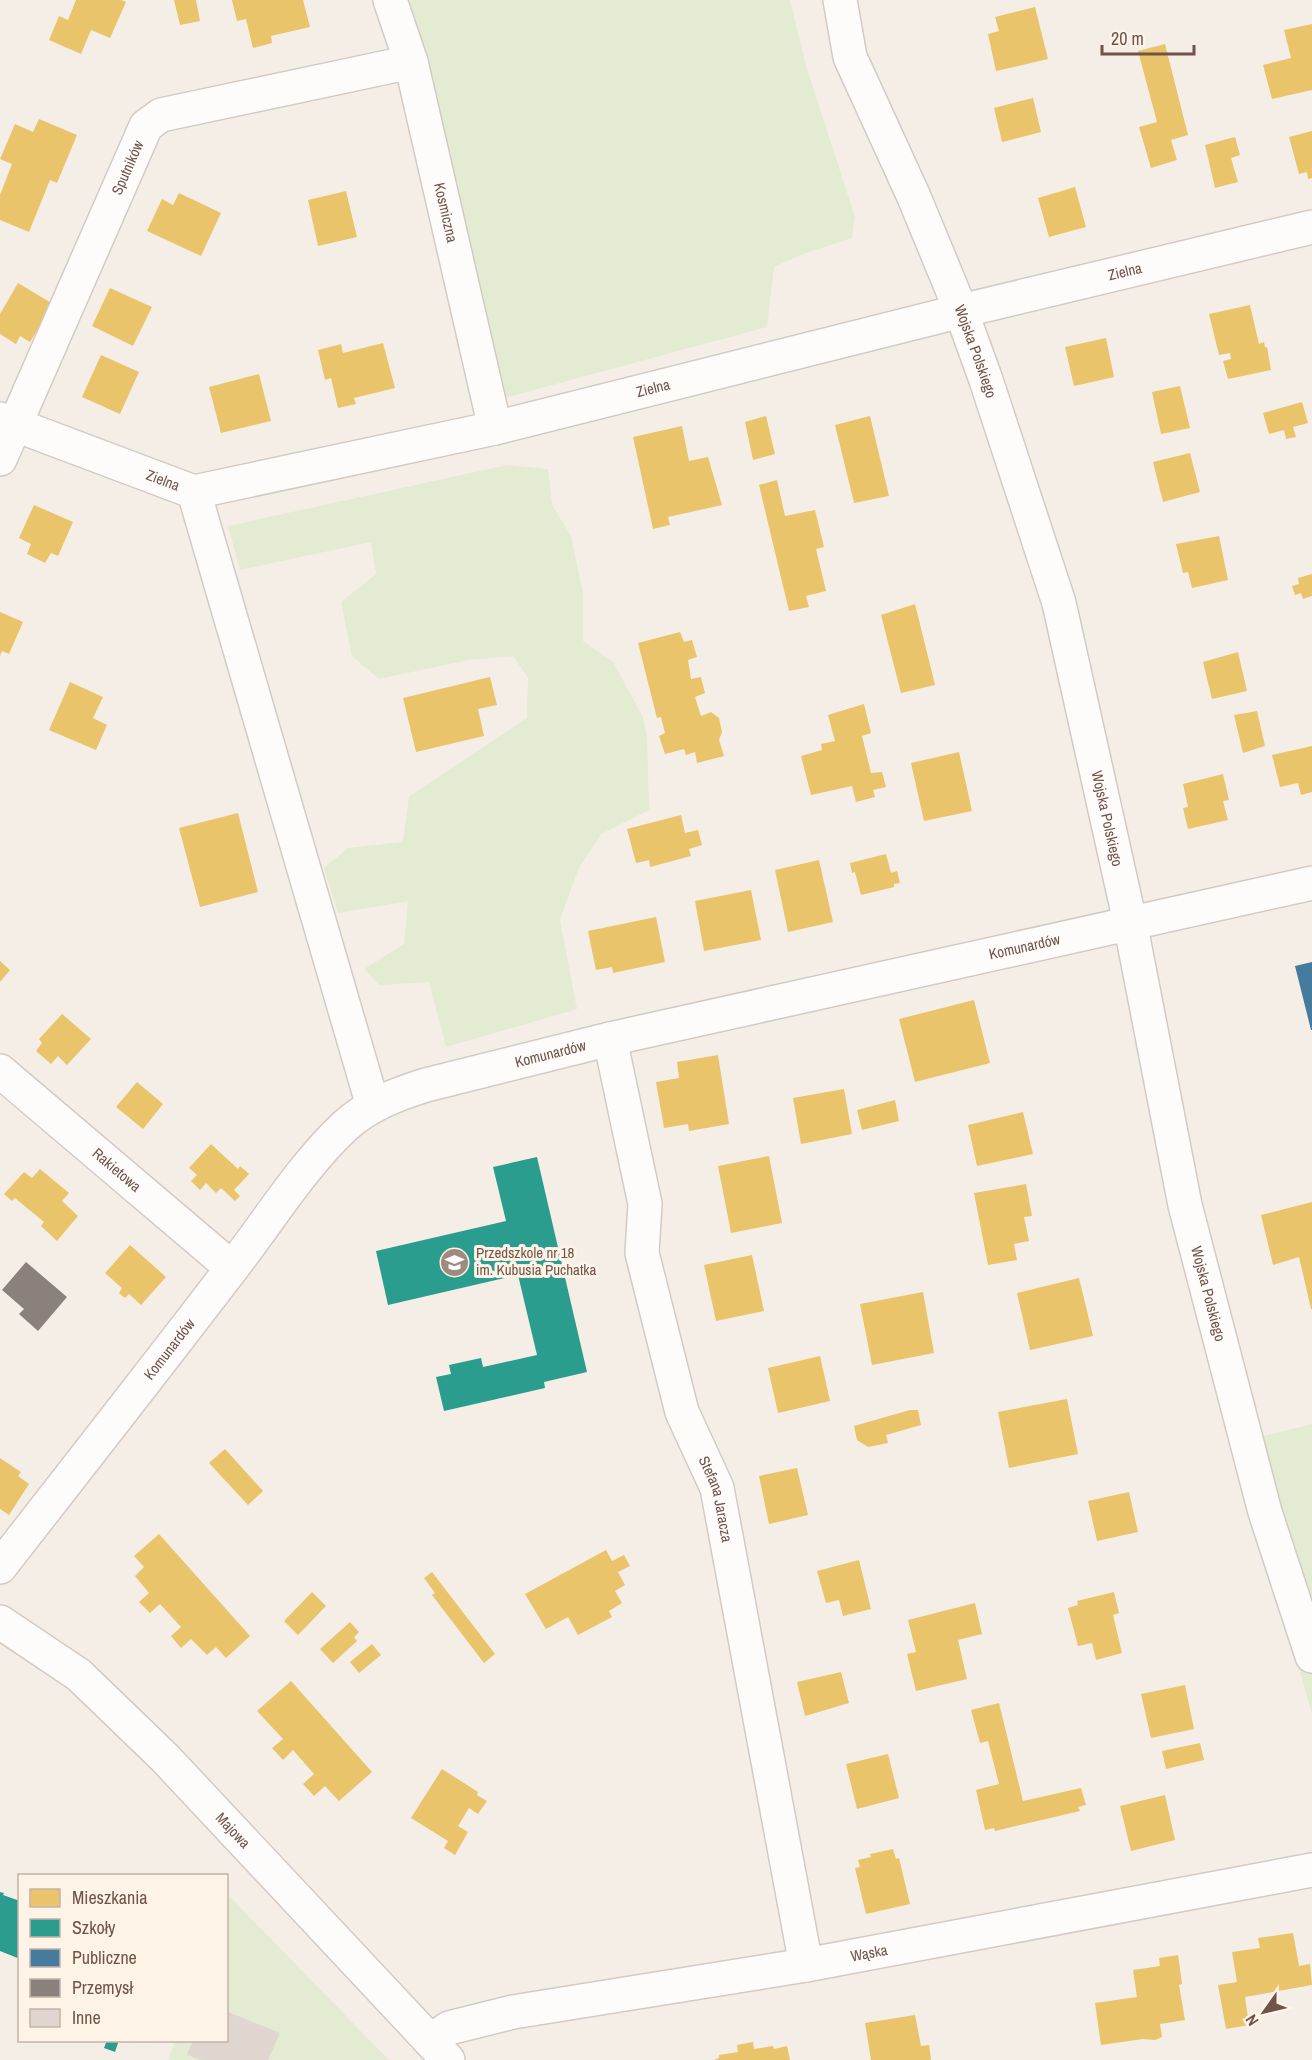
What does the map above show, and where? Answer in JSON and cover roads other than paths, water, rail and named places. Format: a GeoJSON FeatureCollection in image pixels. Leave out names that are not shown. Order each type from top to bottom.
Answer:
{"type":"FeatureCollection","features":[{"type":"Feature","properties":{"kind":"street","name":"Kosmiczna"},"geometry":{"type":"LineString","coordinates":[[390,0],[411,62],[495,428]]}},
{"type":"Feature","properties":{"kind":"street","name":"Wojska Polskiego"},"geometry":{"type":"LineString","coordinates":[[840,0],[850,57],[914,197],[961,311],[1059,603],[1130,922],[1185,1205],[1265,1512],[1312,1656]]}},
{"type":"Feature","properties":{"kind":"street","name":"Sputników"},"geometry":{"type":"LineString","coordinates":[[0,459],[7,423],[146,126],[161,116],[411,62]]}},
{"type":"Feature","properties":{"kind":"street","name":"Zielna"},"geometry":{"type":"LineString","coordinates":[[7,423],[194,492],[495,428],[961,311],[1312,227]]}},
{"type":"Feature","properties":{"kind":"street"},"geometry":{"type":"LineString","coordinates":[[194,492],[373,1106]]}},
{"type":"Feature","properties":{"kind":"street","name":"Komunardów"},"geometry":{"type":"LineString","coordinates":[[0,1567],[320,1152],[347,1124],[373,1106],[400,1093],[426,1085],[610,1039],[1312,883]]}},
{"type":"Feature","properties":{"kind":"street","name":"Stefana Jaracza"},"geometry":{"type":"LineString","coordinates":[[610,1039],[645,1204],[642,1253],[682,1412],[717,1488],[806,1965]]}},
{"type":"Feature","properties":{"kind":"street","name":"Rakietowa"},"geometry":{"type":"LineString","coordinates":[[0,1071],[232,1268]]}},
{"type":"Feature","properties":{"kind":"street","name":"Majowa"},"geometry":{"type":"LineString","coordinates":[[0,1622],[79,1675],[157,1750],[439,2051]]}},
{"type":"Feature","properties":{"kind":"street","name":"Wąska"},"geometry":{"type":"LineString","coordinates":[[439,2051],[449,2028],[513,2012],[806,1965],[1312,1870]]}},
{"type":"Feature","properties":{"kind":"place","name":"Przedszkole nr 18 im. Kubusia Puchatka"},"geometry":{"type":"Point","coordinates":[455,1262]}}]}
